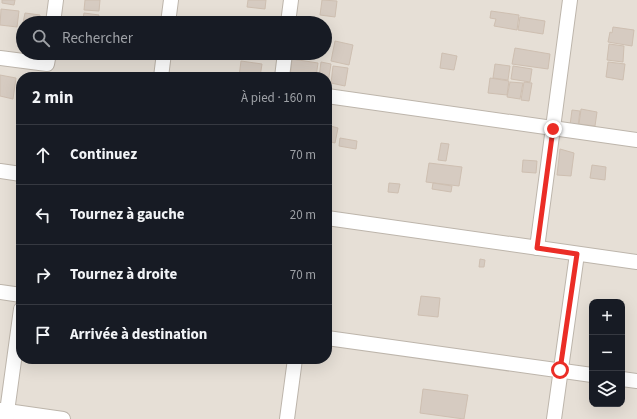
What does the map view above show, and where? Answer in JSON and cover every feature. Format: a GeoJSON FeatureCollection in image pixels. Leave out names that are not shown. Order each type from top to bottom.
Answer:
{"type":"FeatureCollection","features":[{"type":"Feature","properties":{"kind":"street"},"geometry":{"type":"LineString","coordinates":[[54,16],[56,0]]}},
{"type":"Feature","properties":{"kind":"street"},"geometry":{"type":"LineString","coordinates":[[169,16],[171,0]]}},
{"type":"Feature","properties":{"kind":"street"},"geometry":{"type":"LineString","coordinates":[[289,16],[290,0]]}},
{"type":"Feature","properties":{"kind":"street"},"geometry":{"type":"LineString","coordinates":[[537,248],[570,0]]}},
{"type":"Feature","properties":{"kind":"street"},"geometry":{"type":"LineString","coordinates":[[0,58],[47,64],[48,60]]}},
{"type":"Feature","properties":{"kind":"street"},"geometry":{"type":"LineString","coordinates":[[162,72],[163,60]]}},
{"type":"Feature","properties":{"kind":"street"},"geometry":{"type":"LineString","coordinates":[[283,72],[284,60]]}},
{"type":"Feature","properties":{"kind":"street"},"geometry":{"type":"LineString","coordinates":[[332,97],[637,140]]}},
{"type":"Feature","properties":{"kind":"street"},"geometry":{"type":"LineString","coordinates":[[0,171],[16,173]]}},
{"type":"Feature","properties":{"kind":"street"},"geometry":{"type":"LineString","coordinates":[[332,219],[637,262]]}},
{"type":"Feature","properties":{"kind":"street"},"geometry":{"type":"LineString","coordinates":[[554,419],[577,254]]}},
{"type":"Feature","properties":{"kind":"street"},"geometry":{"type":"LineString","coordinates":[[0,292],[16,294]]}},
{"type":"Feature","properties":{"kind":"street"},"geometry":{"type":"LineString","coordinates":[[332,339],[589,375]]}},
{"type":"Feature","properties":{"kind":"street"},"geometry":{"type":"LineString","coordinates":[[16,340],[4,413],[63,419]]}},
{"type":"Feature","properties":{"kind":"street"},"geometry":{"type":"LineString","coordinates":[[287,419],[295,364]]}},
{"type":"Feature","properties":{"kind":"street"},"geometry":{"type":"LineString","coordinates":[[625,379],[637,381]]}},
{"type":"Feature","properties":{"kind":"shaded area"},"geometry":{"type":"Polygon","coordinates":[[[0,0],[637,0],[637,419],[0,419],[0,0]]]}},
{"type":"Feature","properties":{"kind":"building"},"geometry":{"type":"Polygon","coordinates":[[[2,0],[15,0],[14,5],[2,3],[2,0]]]}},
{"type":"Feature","properties":{"kind":"building"},"geometry":{"type":"Polygon","coordinates":[[[85,0],[100,0],[99,11],[84,10],[85,0]]]}},
{"type":"Feature","properties":{"kind":"building"},"geometry":{"type":"Polygon","coordinates":[[[248,0],[266,0],[265,9],[247,7],[248,0]]]}},
{"type":"Feature","properties":{"kind":"building"},"geometry":{"type":"Polygon","coordinates":[[[322,0],[337,1],[335,17],[320,15],[322,0]]]}},
{"type":"Feature","properties":{"kind":"building"},"geometry":{"type":"Polygon","coordinates":[[[1,9],[19,11],[18,16],[16,16],[16,27],[0,25],[1,9]]]}},
{"type":"Feature","properties":{"kind":"building"},"geometry":{"type":"Polygon","coordinates":[[[491,11],[519,15],[517,30],[494,26],[496,19],[490,18],[491,11]]]}},
{"type":"Feature","properties":{"kind":"building"},"geometry":{"type":"Polygon","coordinates":[[[25,13],[40,15],[40,16],[24,16],[25,13]]]}},
{"type":"Feature","properties":{"kind":"building"},"geometry":{"type":"Polygon","coordinates":[[[84,13],[99,15],[99,16],[83,16],[84,13]]]}},
{"type":"Feature","properties":{"kind":"building"},"geometry":{"type":"Polygon","coordinates":[[[520,17],[545,21],[543,34],[518,30],[520,17]]]}},
{"type":"Feature","properties":{"kind":"building"},"geometry":{"type":"Polygon","coordinates":[[[613,27],[634,30],[632,46],[608,42],[610,32],[612,33],[613,27]]]}},
{"type":"Feature","properties":{"kind":"building"},"geometry":{"type":"Polygon","coordinates":[[[335,41],[353,45],[349,65],[331,61],[335,41]]]}},
{"type":"Feature","properties":{"kind":"building"},"geometry":{"type":"Polygon","coordinates":[[[609,44],[624,46],[623,62],[607,60],[609,44]]]}},
{"type":"Feature","properties":{"kind":"building"},"geometry":{"type":"Polygon","coordinates":[[[515,48],[550,54],[548,69],[512,64],[515,48]]]}},
{"type":"Feature","properties":{"kind":"building"},"geometry":{"type":"Polygon","coordinates":[[[442,53],[457,56],[454,70],[440,68],[442,53]]]}},
{"type":"Feature","properties":{"kind":"building"},"geometry":{"type":"Polygon","coordinates":[[[292,60],[318,63],[317,72],[291,72],[292,60]]]}},
{"type":"Feature","properties":{"kind":"building"},"geometry":{"type":"Polygon","coordinates":[[[241,61],[262,64],[261,72],[240,72],[241,61]]]}},
{"type":"Feature","properties":{"kind":"building"},"geometry":{"type":"Polygon","coordinates":[[[321,62],[331,64],[330,72],[320,72],[321,62]]]}},
{"type":"Feature","properties":{"kind":"building"},"geometry":{"type":"Polygon","coordinates":[[[608,62],[625,64],[623,80],[606,77],[608,62]]]}},
{"type":"Feature","properties":{"kind":"building"},"geometry":{"type":"Polygon","coordinates":[[[495,64],[510,66],[508,80],[493,78],[495,64]]]}},
{"type":"Feature","properties":{"kind":"building"},"geometry":{"type":"Polygon","coordinates":[[[333,66],[348,68],[345,86],[332,83],[333,66]]]}},
{"type":"Feature","properties":{"kind":"building"},"geometry":{"type":"Polygon","coordinates":[[[513,66],[532,69],[530,82],[511,79],[513,66]]]}},
{"type":"Feature","properties":{"kind":"building"},"geometry":{"type":"Polygon","coordinates":[[[0,75],[16,78],[13,99],[0,96],[0,75]]]}},
{"type":"Feature","properties":{"kind":"building"},"geometry":{"type":"Polygon","coordinates":[[[490,78],[509,81],[507,95],[488,93],[490,78]]]}},
{"type":"Feature","properties":{"kind":"building"},"geometry":{"type":"Polygon","coordinates":[[[510,82],[523,83],[520,99],[507,97],[510,82]]]}},
{"type":"Feature","properties":{"kind":"building"},"geometry":{"type":"Polygon","coordinates":[[[524,82],[532,83],[529,101],[521,100],[524,82]]]}},
{"type":"Feature","properties":{"kind":"building"},"geometry":{"type":"Polygon","coordinates":[[[581,109],[597,112],[595,126],[579,124],[581,109]]]}},
{"type":"Feature","properties":{"kind":"building"},"geometry":{"type":"Polygon","coordinates":[[[572,110],[580,111],[578,126],[570,125],[572,110]]]}},
{"type":"Feature","properties":{"kind":"building"},"geometry":{"type":"Polygon","coordinates":[[[332,126],[338,128],[335,143],[332,142],[332,126]]]}},
{"type":"Feature","properties":{"kind":"building"},"geometry":{"type":"Polygon","coordinates":[[[340,138],[357,141],[356,149],[339,146],[340,138]]]}},
{"type":"Feature","properties":{"kind":"building"},"geometry":{"type":"Polygon","coordinates":[[[441,143],[449,144],[446,161],[438,160],[441,143]]]}},
{"type":"Feature","properties":{"kind":"building"},"geometry":{"type":"Polygon","coordinates":[[[560,149],[574,153],[571,176],[557,175],[560,149]]]}},
{"type":"Feature","properties":{"kind":"building"},"geometry":{"type":"Polygon","coordinates":[[[523,160],[537,161],[536,173],[522,172],[523,160]]]}},
{"type":"Feature","properties":{"kind":"building"},"geometry":{"type":"Polygon","coordinates":[[[429,163],[462,167],[459,186],[426,182],[429,163]]]}},
{"type":"Feature","properties":{"kind":"building"},"geometry":{"type":"Polygon","coordinates":[[[592,165],[606,167],[605,180],[590,178],[592,165]]]}},
{"type":"Feature","properties":{"kind":"building"},"geometry":{"type":"Polygon","coordinates":[[[389,183],[400,184],[398,193],[388,192],[389,183]]]}},
{"type":"Feature","properties":{"kind":"building"},"geometry":{"type":"Polygon","coordinates":[[[433,183],[452,186],[451,192],[432,189],[433,183]]]}},
{"type":"Feature","properties":{"kind":"building"},"geometry":{"type":"Polygon","coordinates":[[[480,259],[485,260],[484,267],[479,267],[480,259]]]}},
{"type":"Feature","properties":{"kind":"building"},"geometry":{"type":"Polygon","coordinates":[[[421,296],[440,298],[438,317],[418,315],[421,296]]]}},
{"type":"Feature","properties":{"kind":"building"},"geometry":{"type":"Polygon","coordinates":[[[423,389],[468,395],[464,419],[420,413],[423,389]]]}},
{"type":"Feature","properties":{"kind":"route"},"geometry":{"type":"LineString","coordinates":[[553,129],[537,248],[577,254],[560,370]]}}]}
